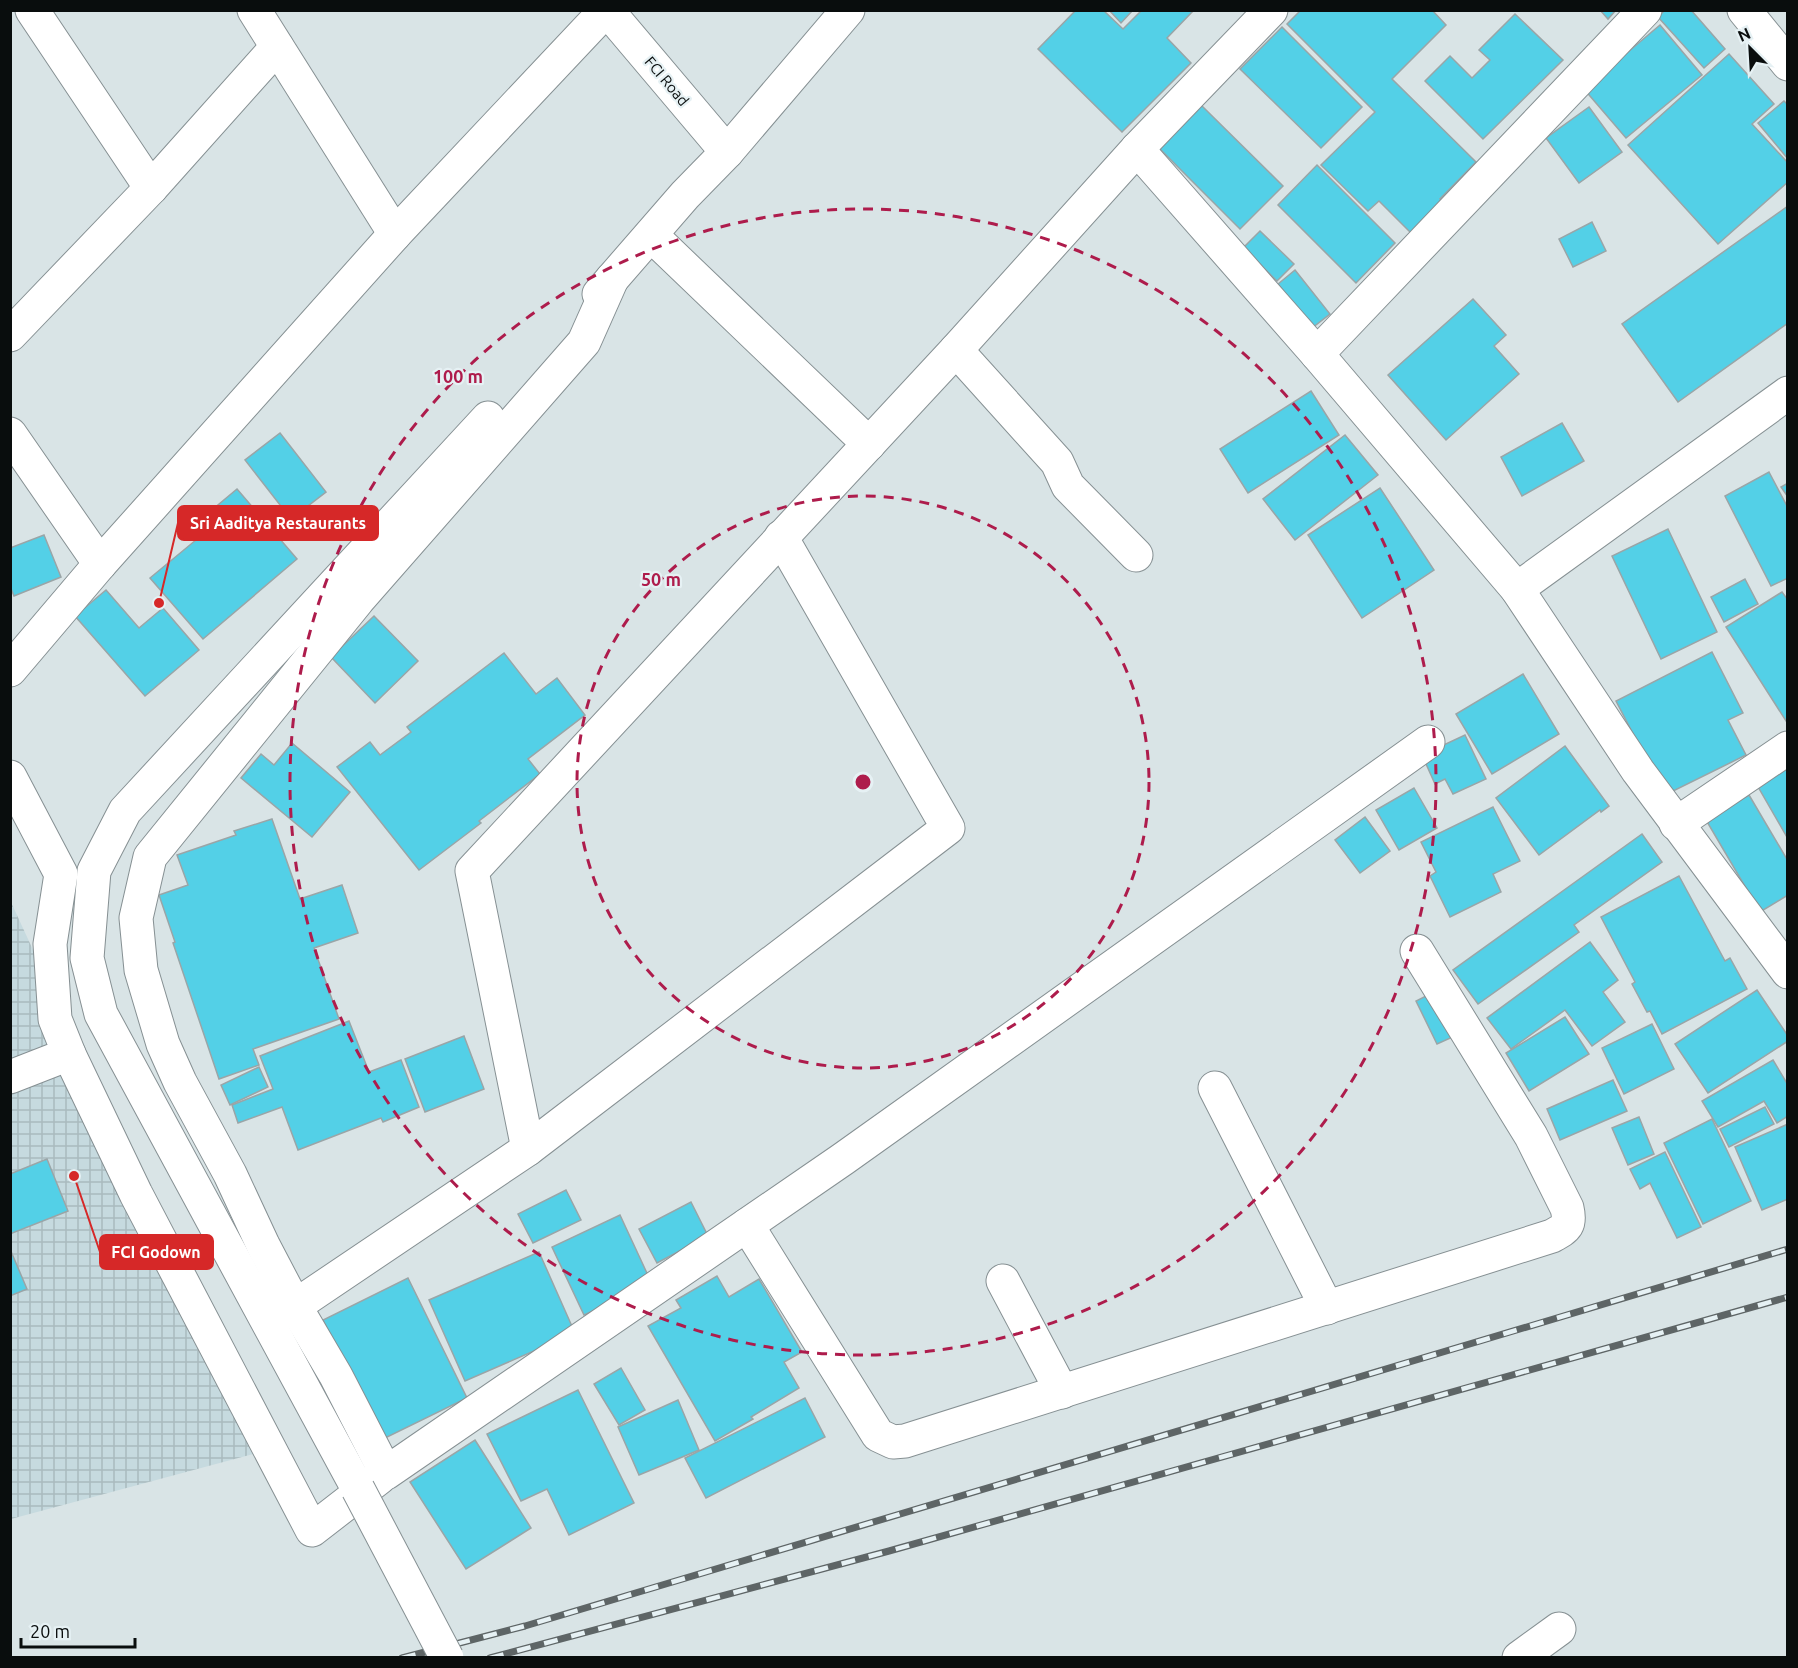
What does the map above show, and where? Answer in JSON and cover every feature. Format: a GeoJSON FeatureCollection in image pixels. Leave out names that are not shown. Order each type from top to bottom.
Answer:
{"type":"FeatureCollection","features":[{"type":"Feature","properties":{"kind":"street"},"geometry":{"type":"LineString","coordinates":[[32,10],[151,188]]}},
{"type":"Feature","properties":{"kind":"street"},"geometry":{"type":"LineString","coordinates":[[254,10],[395,234]]}},
{"type":"Feature","properties":{"kind":"street"},"geometry":{"type":"LineString","coordinates":[[10,670],[100,564],[395,234],[607,10]]}},
{"type":"Feature","properties":{"kind":"street","name":"FCI Road"},"geometry":{"type":"LineString","coordinates":[[607,10],[727,152]]}},
{"type":"Feature","properties":{"kind":"street"},"geometry":{"type":"LineString","coordinates":[[447,1658],[101,1014],[87,958],[94,871],[125,811],[471,437],[685,195],[727,152],[849,10]]}},
{"type":"Feature","properties":{"kind":"street"},"geometry":{"type":"LineString","coordinates":[[528,1149],[472,871],[956,350],[1137,149],[1271,10]]}},
{"type":"Feature","properties":{"kind":"street"},"geometry":{"type":"LineString","coordinates":[[1317,354],[1645,10]]}},
{"type":"Feature","properties":{"kind":"street"},"geometry":{"type":"LineString","coordinates":[[1744,10],[1788,64]]}},
{"type":"Feature","properties":{"kind":"street"},"geometry":{"type":"LineString","coordinates":[[10,335],[151,188],[277,47]]}},
{"type":"Feature","properties":{"kind":"street"},"geometry":{"type":"LineString","coordinates":[[1137,149],[1317,354],[1517,589],[1638,771],[1788,972]]}},
{"type":"Feature","properties":{"kind":"street"},"geometry":{"type":"LineString","coordinates":[[651,235],[869,444]]}},
{"type":"Feature","properties":{"kind":"street"},"geometry":{"type":"LineString","coordinates":[[386,1473],[336,1376],[295,1306],[230,1174],[180,1082],[164,1044],[141,970],[136,918],[150,857],[358,600],[584,342],[612,279]]}},
{"type":"Feature","properties":{"kind":"street"},"geometry":{"type":"LineString","coordinates":[[956,350],[1057,462],[1068,486],[1136,555]]}},
{"type":"Feature","properties":{"kind":"street"},"geometry":{"type":"LineString","coordinates":[[1517,589],[1788,393]]}},
{"type":"Feature","properties":{"kind":"street"},"geometry":{"type":"LineString","coordinates":[[10,434],[100,564]]}},
{"type":"Feature","properties":{"kind":"street"},"geometry":{"type":"LineString","coordinates":[[295,1306],[528,1149],[948,828],[781,537]]}},
{"type":"Feature","properties":{"kind":"street"},"geometry":{"type":"LineString","coordinates":[[10,777],[61,874],[50,944],[55,1019],[69,1054],[136,1194],[312,1530],[386,1473],[843,1159],[1428,742]]}},
{"type":"Feature","properties":{"kind":"street"},"geometry":{"type":"LineString","coordinates":[[1676,824],[1788,748]]}},
{"type":"Feature","properties":{"kind":"street"},"geometry":{"type":"LineString","coordinates":[[747,1225],[879,1435],[892,1442],[905,1441],[1062,1392],[1552,1236],[1568,1225],[1567,1208],[1531,1136],[1417,951]]}},
{"type":"Feature","properties":{"kind":"street"},"geometry":{"type":"LineString","coordinates":[[10,1077],[69,1054]]}},
{"type":"Feature","properties":{"kind":"street"},"geometry":{"type":"LineString","coordinates":[[1215,1088],[1326,1308]]}},
{"type":"Feature","properties":{"kind":"street"},"geometry":{"type":"LineString","coordinates":[[1003,1281],[1062,1392]]}},
{"type":"Feature","properties":{"kind":"street"},"geometry":{"type":"LineString","coordinates":[[1519,1658],[1559,1629]]}},
{"type":"Feature","properties":{"kind":"shaded area"},"geometry":{"type":"Polygon","coordinates":[[[10,900],[264,1451],[11,1519],[10,1519],[10,900]]]}},
{"type":"Feature","properties":{"kind":"building"},"geometry":{"type":"Polygon","coordinates":[[[1076,10],[1103,10],[1123,29],[1142,10],[1194,10],[1167,38],[1191,63],[1122,132],[1038,49],[1076,10]]]}},
{"type":"Feature","properties":{"kind":"building"},"geometry":{"type":"Polygon","coordinates":[[[1109,10],[1133,10],[1121,23],[1109,10]]]}},
{"type":"Feature","properties":{"kind":"building"},"geometry":{"type":"Polygon","coordinates":[[[1301,10],[1432,10],[1446,25],[1392,79],[1476,162],[1440,199],[1443,201],[1411,233],[1379,201],[1368,211],[1321,165],[1375,112],[1287,24],[1301,10]]]}},
{"type":"Feature","properties":{"kind":"building"},"geometry":{"type":"Polygon","coordinates":[[[1600,10],[1616,10],[1608,19],[1600,10]]]}},
{"type":"Feature","properties":{"kind":"building"},"geometry":{"type":"Polygon","coordinates":[[[1665,10],[1691,10],[1725,49],[1704,68],[1658,17],[1665,10]]]}},
{"type":"Feature","properties":{"kind":"building"},"geometry":{"type":"Polygon","coordinates":[[[1515,14],[1563,60],[1483,139],[1425,81],[1450,56],[1472,78],[1490,60],[1479,50],[1515,14]]]}},
{"type":"Feature","properties":{"kind":"building"},"geometry":{"type":"Polygon","coordinates":[[[1660,25],[1702,75],[1626,138],[1584,89],[1660,25]]]}},
{"type":"Feature","properties":{"kind":"building"},"geometry":{"type":"Polygon","coordinates":[[[1282,27],[1362,107],[1321,148],[1240,69],[1282,27]]]}},
{"type":"Feature","properties":{"kind":"building"},"geometry":{"type":"Polygon","coordinates":[[[1729,54],[1774,104],[1752,124],[1788,163],[1788,182],[1718,244],[1628,145],[1729,54]]]}},
{"type":"Feature","properties":{"kind":"building"},"geometry":{"type":"Polygon","coordinates":[[[1784,101],[1788,105],[1788,159],[1758,123],[1784,101]]]}},
{"type":"Feature","properties":{"kind":"building"},"geometry":{"type":"Polygon","coordinates":[[[1201,105],[1283,186],[1240,229],[1158,147],[1201,105]]]}},
{"type":"Feature","properties":{"kind":"building"},"geometry":{"type":"Polygon","coordinates":[[[1589,107],[1622,152],[1579,183],[1546,138],[1589,107]]]}},
{"type":"Feature","properties":{"kind":"building"},"geometry":{"type":"Polygon","coordinates":[[[1317,165],[1395,243],[1356,283],[1278,205],[1317,165]]]}},
{"type":"Feature","properties":{"kind":"building"},"geometry":{"type":"Polygon","coordinates":[[[1788,206],[1788,323],[1678,402],[1622,324],[1788,206]]]}},
{"type":"Feature","properties":{"kind":"building"},"geometry":{"type":"Polygon","coordinates":[[[1592,222],[1606,251],[1573,267],[1559,239],[1592,222]]]}},
{"type":"Feature","properties":{"kind":"building"},"geometry":{"type":"Polygon","coordinates":[[[1260,231],[1294,264],[1277,281],[1243,248],[1260,231]]]}},
{"type":"Feature","properties":{"kind":"building"},"geometry":{"type":"Polygon","coordinates":[[[1295,270],[1330,314],[1312,328],[1278,284],[1295,270]]]}},
{"type":"Feature","properties":{"kind":"building"},"geometry":{"type":"Polygon","coordinates":[[[1473,299],[1506,335],[1494,346],[1519,374],[1446,440],[1388,375],[1473,299]]]}},
{"type":"Feature","properties":{"kind":"building"},"geometry":{"type":"Polygon","coordinates":[[[1311,391],[1339,435],[1248,493],[1220,449],[1311,391]]]}},
{"type":"Feature","properties":{"kind":"building"},"geometry":{"type":"Polygon","coordinates":[[[1562,423],[1584,461],[1522,496],[1501,457],[1562,423]]]}},
{"type":"Feature","properties":{"kind":"building"},"geometry":{"type":"Polygon","coordinates":[[[280,433],[326,492],[291,519],[245,460],[280,433]]]}},
{"type":"Feature","properties":{"kind":"building"},"geometry":{"type":"Polygon","coordinates":[[[1345,435],[1378,475],[1295,540],[1263,499],[1345,435]]]}},
{"type":"Feature","properties":{"kind":"building"},"geometry":{"type":"Polygon","coordinates":[[[1769,472],[1788,508],[1788,578],[1771,586],[1725,496],[1769,472]]]}},
{"type":"Feature","properties":{"kind":"building"},"geometry":{"type":"Polygon","coordinates":[[[1788,483],[1788,497],[1781,487],[1788,483]]]}},
{"type":"Feature","properties":{"kind":"building"},"geometry":{"type":"Polygon","coordinates":[[[1380,488],[1434,570],[1362,618],[1308,535],[1380,488]]]}},
{"type":"Feature","properties":{"kind":"building"},"geometry":{"type":"Polygon","coordinates":[[[237,489],[297,559],[203,639],[150,578],[208,530],[200,520],[237,489]]]}},
{"type":"Feature","properties":{"kind":"building"},"geometry":{"type":"Polygon","coordinates":[[[1668,529],[1717,632],[1661,659],[1612,556],[1668,529]]]}},
{"type":"Feature","properties":{"kind":"building"},"geometry":{"type":"Polygon","coordinates":[[[44,535],[61,577],[14,596],[10,586],[10,548],[44,535]]]}},
{"type":"Feature","properties":{"kind":"building"},"geometry":{"type":"Polygon","coordinates":[[[1745,579],[1758,604],[1724,622],[1711,597],[1745,579]]]}},
{"type":"Feature","properties":{"kind":"building"},"geometry":{"type":"Polygon","coordinates":[[[106,590],[139,628],[163,608],[199,650],[145,696],[75,616],[106,590]]]}},
{"type":"Feature","properties":{"kind":"building"},"geometry":{"type":"Polygon","coordinates":[[[1782,592],[1788,600],[1788,724],[1726,627],[1782,592]]]}},
{"type":"Feature","properties":{"kind":"building"},"geometry":{"type":"Polygon","coordinates":[[[374,616],[418,661],[375,703],[331,657],[374,616]]]}},
{"type":"Feature","properties":{"kind":"building"},"geometry":{"type":"Polygon","coordinates":[[[1712,652],[1743,713],[1728,720],[1746,755],[1665,795],[1616,701],[1712,652]]]}},
{"type":"Feature","properties":{"kind":"building"},"geometry":{"type":"Polygon","coordinates":[[[504,653],[536,694],[557,678],[585,715],[528,759],[540,774],[419,870],[337,767],[370,742],[380,755],[411,732],[407,727],[504,653]]]}},
{"type":"Feature","properties":{"kind":"building"},"geometry":{"type":"Polygon","coordinates":[[[1523,674],[1559,734],[1492,774],[1456,714],[1523,674]]]}},
{"type":"Feature","properties":{"kind":"building"},"geometry":{"type":"Polygon","coordinates":[[[1465,735],[1486,779],[1453,794],[1445,779],[1435,784],[1422,755],[1465,735]]]}},
{"type":"Feature","properties":{"kind":"building"},"geometry":{"type":"Polygon","coordinates":[[[292,743],[350,792],[312,837],[241,778],[261,754],[274,765],[292,743]]]}},
{"type":"Feature","properties":{"kind":"building"},"geometry":{"type":"Polygon","coordinates":[[[1565,746],[1609,806],[1601,812],[1600,810],[1539,855],[1496,798],[1565,746]]]}},
{"type":"Feature","properties":{"kind":"building"},"geometry":{"type":"Polygon","coordinates":[[[1788,768],[1788,839],[1757,785],[1788,768]]]}},
{"type":"Feature","properties":{"kind":"building"},"geometry":{"type":"Polygon","coordinates":[[[1414,788],[1437,828],[1399,850],[1376,810],[1414,788]]]}},
{"type":"Feature","properties":{"kind":"building"},"geometry":{"type":"Polygon","coordinates":[[[1749,795],[1788,861],[1788,895],[1760,912],[1706,820],[1749,795]]]}},
{"type":"Feature","properties":{"kind":"building"},"geometry":{"type":"Polygon","coordinates":[[[1493,807],[1520,861],[1493,874],[1501,892],[1450,917],[1430,876],[1436,872],[1421,842],[1493,807]]]}},
{"type":"Feature","properties":{"kind":"building"},"geometry":{"type":"Polygon","coordinates":[[[1365,817],[1390,851],[1360,873],[1335,840],[1365,817]]]}},
{"type":"Feature","properties":{"kind":"building"},"geometry":{"type":"Polygon","coordinates":[[[272,819],[300,899],[342,885],[358,933],[314,948],[339,1019],[253,1049],[259,1065],[219,1079],[159,895],[188,885],[177,855],[236,835],[234,831],[272,819]]]}},
{"type":"Feature","properties":{"kind":"building"},"geometry":{"type":"Polygon","coordinates":[[[1642,834],[1662,862],[1574,925],[1579,932],[1478,1004],[1453,970],[1642,834]]]}},
{"type":"Feature","properties":{"kind":"building"},"geometry":{"type":"Polygon","coordinates":[[[1679,876],[1725,961],[1730,958],[1747,989],[1662,1034],[1632,984],[1635,982],[1601,917],[1679,876]]]}},
{"type":"Feature","properties":{"kind":"building"},"geometry":{"type":"Polygon","coordinates":[[[1590,942],[1618,980],[1603,992],[1625,1022],[1592,1046],[1565,1010],[1511,1049],[1487,1018],[1590,942]]]}},
{"type":"Feature","properties":{"kind":"building"},"geometry":{"type":"Polygon","coordinates":[[[1757,990],[1788,1036],[1788,1041],[1708,1093],[1675,1044],[1757,990]]]}},
{"type":"Feature","properties":{"kind":"building"},"geometry":{"type":"Polygon","coordinates":[[[1434,992],[1455,1036],[1437,1044],[1416,1001],[1434,992]]]}},
{"type":"Feature","properties":{"kind":"building"},"geometry":{"type":"Polygon","coordinates":[[[1565,1017],[1589,1054],[1529,1091],[1506,1053],[1565,1017]]]}},
{"type":"Feature","properties":{"kind":"building"},"geometry":{"type":"Polygon","coordinates":[[[349,1021],[369,1072],[401,1060],[419,1107],[383,1122],[381,1118],[298,1150],[282,1107],[238,1123],[232,1105],[273,1089],[260,1056],[349,1021]]]}},
{"type":"Feature","properties":{"kind":"building"},"geometry":{"type":"Polygon","coordinates":[[[1652,1024],[1674,1069],[1624,1094],[1602,1048],[1652,1024]]]}},
{"type":"Feature","properties":{"kind":"building"},"geometry":{"type":"Polygon","coordinates":[[[464,1036],[484,1089],[425,1112],[405,1059],[464,1036]]]}},
{"type":"Feature","properties":{"kind":"building"},"geometry":{"type":"Polygon","coordinates":[[[1773,1060],[1788,1085],[1788,1116],[1777,1123],[1764,1101],[1718,1127],[1702,1101],[1773,1060]]]}},
{"type":"Feature","properties":{"kind":"building"},"geometry":{"type":"Polygon","coordinates":[[[259,1067],[268,1087],[230,1105],[221,1085],[259,1067]]]}},
{"type":"Feature","properties":{"kind":"building"},"geometry":{"type":"Polygon","coordinates":[[[1613,1080],[1627,1111],[1560,1140],[1547,1109],[1613,1080]]]}},
{"type":"Feature","properties":{"kind":"building"},"geometry":{"type":"Polygon","coordinates":[[[1765,1107],[1774,1124],[1729,1147],[1720,1129],[1765,1107]]]}},
{"type":"Feature","properties":{"kind":"building"},"geometry":{"type":"Polygon","coordinates":[[[1639,1117],[1654,1154],[1628,1165],[1612,1128],[1639,1117]]]}},
{"type":"Feature","properties":{"kind":"building"},"geometry":{"type":"Polygon","coordinates":[[[1712,1119],[1751,1201],[1703,1224],[1664,1143],[1712,1119]]]}},
{"type":"Feature","properties":{"kind":"building"},"geometry":{"type":"Polygon","coordinates":[[[1788,1124],[1788,1199],[1762,1210],[1735,1147],[1788,1124]]]}},
{"type":"Feature","properties":{"kind":"building"},"geometry":{"type":"Polygon","coordinates":[[[1665,1152],[1701,1227],[1677,1238],[1650,1183],[1640,1189],[1630,1169],[1665,1152]]]}},
{"type":"Feature","properties":{"kind":"building"},"geometry":{"type":"Polygon","coordinates":[[[47,1159],[68,1211],[10,1234],[10,1174],[47,1159]]]}},
{"type":"Feature","properties":{"kind":"building"},"geometry":{"type":"Polygon","coordinates":[[[566,1190],[581,1220],[533,1243],[518,1214],[566,1190]]]}},
{"type":"Feature","properties":{"kind":"building"},"geometry":{"type":"Polygon","coordinates":[[[691,1202],[708,1236],[657,1263],[639,1229],[691,1202]]]}},
{"type":"Feature","properties":{"kind":"building"},"geometry":{"type":"Polygon","coordinates":[[[620,1215],[652,1284],[584,1315],[552,1247],[620,1215]]]}},
{"type":"Feature","properties":{"kind":"building"},"geometry":{"type":"Polygon","coordinates":[[[10,1249],[27,1289],[10,1296],[10,1249]]]}},
{"type":"Feature","properties":{"kind":"building"},"geometry":{"type":"Polygon","coordinates":[[[539,1252],[575,1333],[465,1381],[429,1300],[539,1252]]]}},
{"type":"Feature","properties":{"kind":"building"},"geometry":{"type":"Polygon","coordinates":[[[717,1276],[729,1297],[759,1279],[802,1352],[784,1362],[799,1388],[715,1441],[648,1326],[681,1308],[676,1300],[717,1276]]]}},
{"type":"Feature","properties":{"kind":"building"},"geometry":{"type":"Polygon","coordinates":[[[408,1278],[467,1398],[381,1440],[323,1320],[408,1278]]]}},
{"type":"Feature","properties":{"kind":"building"},"geometry":{"type":"Polygon","coordinates":[[[621,1368],[645,1410],[619,1425],[594,1384],[621,1368]]]}},
{"type":"Feature","properties":{"kind":"building"},"geometry":{"type":"Polygon","coordinates":[[[578,1390],[634,1503],[569,1535],[547,1489],[521,1501],[487,1434],[578,1390]]]}},
{"type":"Feature","properties":{"kind":"building"},"geometry":{"type":"Polygon","coordinates":[[[805,1398],[825,1437],[706,1498],[685,1458],[805,1398]]]}},
{"type":"Feature","properties":{"kind":"building"},"geometry":{"type":"Polygon","coordinates":[[[678,1400],[699,1450],[639,1475],[618,1427],[678,1400]]]}},
{"type":"Feature","properties":{"kind":"building"},"geometry":{"type":"Polygon","coordinates":[[[475,1440],[531,1528],[466,1569],[410,1482],[475,1440]]]}},
{"type":"Feature","properties":{"kind":"railway"},"geometry":{"type":"LineString","coordinates":[[402,1658],[525,1626],[1788,1249]]}},
{"type":"Feature","properties":{"kind":"railway"},"geometry":{"type":"LineString","coordinates":[[490,1658],[889,1551],[1788,1297]]}},
{"type":"Feature","properties":{"kind":"place","name":"Sri Aaditya Restaurants"},"geometry":{"type":"Point","coordinates":[159,603]}},
{"type":"Feature","properties":{"kind":"place","name":"FCI Godown"},"geometry":{"type":"Point","coordinates":[74,1176]}}]}
